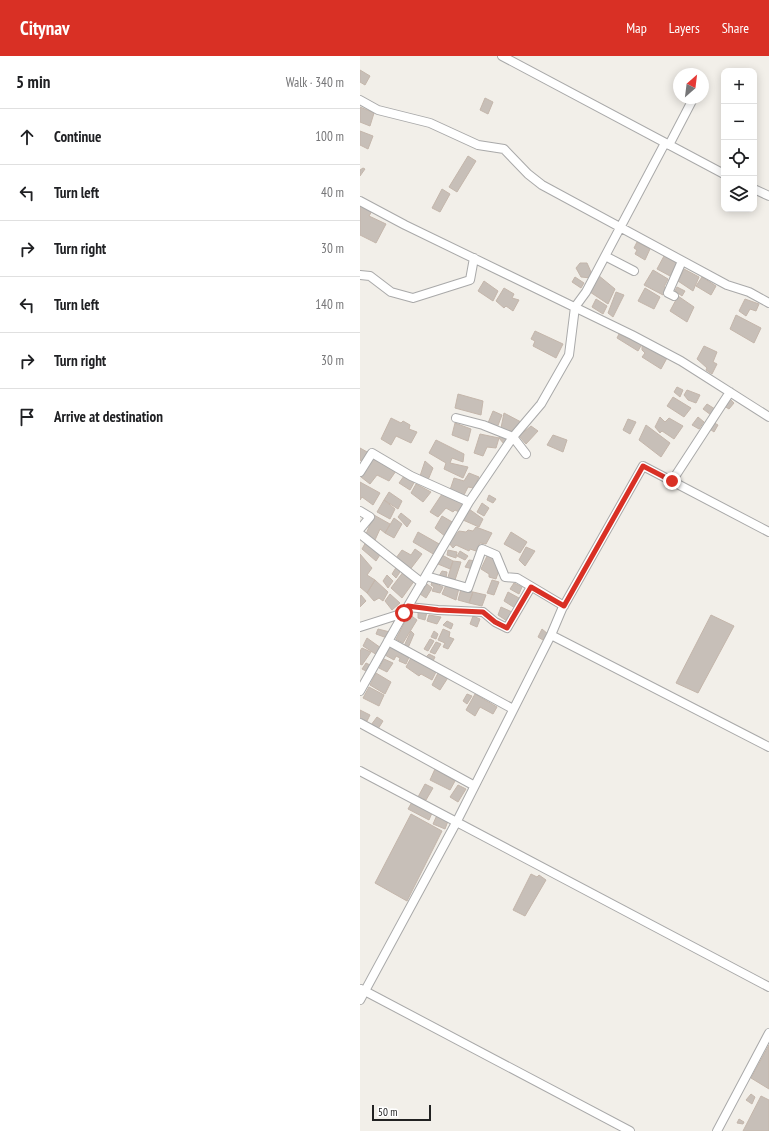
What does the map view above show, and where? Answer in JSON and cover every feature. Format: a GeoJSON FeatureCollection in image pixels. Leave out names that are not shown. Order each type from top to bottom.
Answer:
{"type":"FeatureCollection","features":[{"type":"Feature","properties":{"kind":"street"},"geometry":{"type":"LineString","coordinates":[[502,56],[721,172]]}},
{"type":"Feature","properties":{"kind":"street"},"geometry":{"type":"LineString","coordinates":[[360,100],[378,110],[430,123],[478,145],[504,149],[528,174],[542,185],[727,286],[749,292],[769,303]]}},
{"type":"Feature","properties":{"kind":"street"},"geometry":{"type":"LineString","coordinates":[[360,691],[469,502],[513,437],[542,404],[569,355],[575,307],[586,292],[620,227],[690,104]]}},
{"type":"Feature","properties":{"kind":"street"},"geometry":{"type":"LineString","coordinates":[[757,190],[769,196]]}},
{"type":"Feature","properties":{"kind":"street"},"geometry":{"type":"LineString","coordinates":[[360,201],[405,225],[575,307],[681,361],[769,417]]}},
{"type":"Feature","properties":{"kind":"street"},"geometry":{"type":"LineString","coordinates":[[605,256],[634,271]]}},
{"type":"Feature","properties":{"kind":"street"},"geometry":{"type":"LineString","coordinates":[[360,275],[370,276],[391,292],[413,298],[470,280],[474,258]]}},
{"type":"Feature","properties":{"kind":"street"},"geometry":{"type":"LineString","coordinates":[[674,296],[668,293],[682,261]]}},
{"type":"Feature","properties":{"kind":"street"},"geometry":{"type":"LineString","coordinates":[[672,481],[730,392]]}},
{"type":"Feature","properties":{"kind":"street"},"geometry":{"type":"LineString","coordinates":[[456,418],[483,425],[513,437],[526,454]]}},
{"type":"Feature","properties":{"kind":"street"},"geometry":{"type":"LineString","coordinates":[[360,472],[372,453],[411,476],[469,502]]}},
{"type":"Feature","properties":{"kind":"street"},"geometry":{"type":"LineString","coordinates":[[360,1000],[362,990],[457,821],[473,785],[551,635],[564,606],[643,466],[769,532]]}},
{"type":"Feature","properties":{"kind":"street"},"geometry":{"type":"LineString","coordinates":[[360,511],[370,517],[360,529]]}},
{"type":"Feature","properties":{"kind":"street"},"geometry":{"type":"LineString","coordinates":[[360,534],[424,579],[468,588],[482,549],[496,555],[505,577],[517,578],[564,606]]}},
{"type":"Feature","properties":{"kind":"street"},"geometry":{"type":"LineString","coordinates":[[360,626],[406,610],[438,610],[483,612],[495,622],[507,628],[531,587]]}},
{"type":"Feature","properties":{"kind":"street"},"geometry":{"type":"LineString","coordinates":[[551,635],[769,747]]}},
{"type":"Feature","properties":{"kind":"street"},"geometry":{"type":"LineString","coordinates":[[388,641],[513,709]]}},
{"type":"Feature","properties":{"kind":"street"},"geometry":{"type":"LineString","coordinates":[[360,723],[473,785]]}},
{"type":"Feature","properties":{"kind":"street"},"geometry":{"type":"LineString","coordinates":[[360,770],[769,987]]}},
{"type":"Feature","properties":{"kind":"street"},"geometry":{"type":"LineString","coordinates":[[362,990],[630,1131]]}},
{"type":"Feature","properties":{"kind":"street"},"geometry":{"type":"LineString","coordinates":[[717,1131],[769,1033]]}},
{"type":"Feature","properties":{"kind":"building"},"geometry":{"type":"Polygon","coordinates":[[[360,70],[370,76],[365,85],[360,82],[360,70]]]}},
{"type":"Feature","properties":{"kind":"building"},"geometry":{"type":"Polygon","coordinates":[[[485,98],[493,102],[488,114],[480,110],[485,98]]]}},
{"type":"Feature","properties":{"kind":"building"},"geometry":{"type":"Polygon","coordinates":[[[360,107],[374,113],[370,126],[360,122],[360,107]]]}},
{"type":"Feature","properties":{"kind":"building"},"geometry":{"type":"Polygon","coordinates":[[[360,131],[373,136],[368,149],[360,145],[360,131]]]}},
{"type":"Feature","properties":{"kind":"building"},"geometry":{"type":"Polygon","coordinates":[[[468,156],[476,161],[457,192],[449,187],[468,156]]]}},
{"type":"Feature","properties":{"kind":"building"},"geometry":{"type":"Polygon","coordinates":[[[363,168],[365,169],[360,176],[360,170],[363,168]]]}},
{"type":"Feature","properties":{"kind":"building"},"geometry":{"type":"Polygon","coordinates":[[[442,189],[450,194],[440,212],[432,208],[442,189]]]}},
{"type":"Feature","properties":{"kind":"building"},"geometry":{"type":"Polygon","coordinates":[[[360,205],[372,211],[369,216],[386,224],[376,243],[360,235],[360,205]]]}},
{"type":"Feature","properties":{"kind":"building"},"geometry":{"type":"Polygon","coordinates":[[[637,242],[650,249],[645,260],[635,254],[637,250],[634,248],[637,242]]]}},
{"type":"Feature","properties":{"kind":"building"},"geometry":{"type":"Polygon","coordinates":[[[664,256],[677,263],[670,276],[657,269],[664,256]]]}},
{"type":"Feature","properties":{"kind":"building"},"geometry":{"type":"Polygon","coordinates":[[[580,263],[587,263],[591,272],[591,278],[581,277],[576,268],[580,263]]]}},
{"type":"Feature","properties":{"kind":"building"},"geometry":{"type":"Polygon","coordinates":[[[684,269],[699,277],[693,291],[678,281],[684,269]]]}},
{"type":"Feature","properties":{"kind":"building"},"geometry":{"type":"Polygon","coordinates":[[[653,270],[668,279],[664,287],[667,288],[663,295],[644,285],[653,270]]]}},
{"type":"Feature","properties":{"kind":"building"},"geometry":{"type":"Polygon","coordinates":[[[598,275],[615,289],[608,304],[590,292],[598,275]]]}},
{"type":"Feature","properties":{"kind":"building"},"geometry":{"type":"Polygon","coordinates":[[[575,277],[584,283],[581,288],[572,282],[575,277]]]}},
{"type":"Feature","properties":{"kind":"building"},"geometry":{"type":"Polygon","coordinates":[[[702,277],[716,286],[711,295],[696,286],[702,277]]]}},
{"type":"Feature","properties":{"kind":"building"},"geometry":{"type":"Polygon","coordinates":[[[484,281],[498,291],[493,301],[478,291],[484,281]]]}},
{"type":"Feature","properties":{"kind":"building"},"geometry":{"type":"Polygon","coordinates":[[[677,287],[685,291],[682,296],[675,291],[677,287]]]}},
{"type":"Feature","properties":{"kind":"building"},"geometry":{"type":"Polygon","coordinates":[[[504,288],[514,294],[512,298],[519,300],[513,311],[506,306],[504,308],[496,301],[504,288]]]}},
{"type":"Feature","properties":{"kind":"building"},"geometry":{"type":"Polygon","coordinates":[[[645,288],[660,297],[654,309],[638,301],[645,288]]]}},
{"type":"Feature","properties":{"kind":"building"},"geometry":{"type":"Polygon","coordinates":[[[616,292],[624,295],[613,317],[608,313],[616,292]]]}},
{"type":"Feature","properties":{"kind":"building"},"geometry":{"type":"Polygon","coordinates":[[[678,296],[694,307],[687,322],[670,311],[678,296]]]}},
{"type":"Feature","properties":{"kind":"building"},"geometry":{"type":"Polygon","coordinates":[[[596,299],[607,306],[603,314],[592,307],[596,299]]]}},
{"type":"Feature","properties":{"kind":"building"},"geometry":{"type":"Polygon","coordinates":[[[745,299],[759,304],[756,311],[750,309],[746,316],[739,311],[745,299]]]}},
{"type":"Feature","properties":{"kind":"building"},"geometry":{"type":"Polygon","coordinates":[[[736,315],[761,328],[754,343],[730,329],[736,315]]]}},
{"type":"Feature","properties":{"kind":"building"},"geometry":{"type":"Polygon","coordinates":[[[535,331],[563,344],[556,358],[533,346],[535,341],[531,339],[535,331]]]}},
{"type":"Feature","properties":{"kind":"building"},"geometry":{"type":"Polygon","coordinates":[[[619,334],[642,344],[638,351],[617,338],[619,334]]]}},
{"type":"Feature","properties":{"kind":"building"},"geometry":{"type":"Polygon","coordinates":[[[642,344],[667,358],[661,369],[642,357],[645,353],[642,350],[642,344]]]}},
{"type":"Feature","properties":{"kind":"building"},"geometry":{"type":"Polygon","coordinates":[[[704,346],[717,352],[713,362],[717,364],[712,374],[706,370],[707,368],[697,359],[704,346]]]}},
{"type":"Feature","properties":{"kind":"building"},"geometry":{"type":"Polygon","coordinates":[[[677,387],[683,390],[680,397],[674,392],[677,387]]]}},
{"type":"Feature","properties":{"kind":"building"},"geometry":{"type":"Polygon","coordinates":[[[687,390],[700,395],[696,403],[688,400],[684,395],[687,390]]]}},
{"type":"Feature","properties":{"kind":"building"},"geometry":{"type":"Polygon","coordinates":[[[458,394],[483,401],[481,415],[455,408],[458,394]]]}},
{"type":"Feature","properties":{"kind":"building"},"geometry":{"type":"Polygon","coordinates":[[[673,397],[691,408],[684,417],[667,406],[673,397]]]}},
{"type":"Feature","properties":{"kind":"building"},"geometry":{"type":"Polygon","coordinates":[[[729,398],[734,403],[729,409],[724,406],[729,398]]]}},
{"type":"Feature","properties":{"kind":"building"},"geometry":{"type":"Polygon","coordinates":[[[707,404],[715,409],[711,415],[703,409],[707,404]]]}},
{"type":"Feature","properties":{"kind":"building"},"geometry":{"type":"Polygon","coordinates":[[[493,411],[502,415],[497,428],[488,423],[493,411]]]}},
{"type":"Feature","properties":{"kind":"building"},"geometry":{"type":"Polygon","coordinates":[[[504,413],[521,422],[512,432],[501,428],[504,413]]]}},
{"type":"Feature","properties":{"kind":"building"},"geometry":{"type":"Polygon","coordinates":[[[660,417],[665,422],[669,418],[683,426],[674,439],[662,431],[660,433],[655,427],[660,417]]]}},
{"type":"Feature","properties":{"kind":"building"},"geometry":{"type":"Polygon","coordinates":[[[698,417],[704,422],[699,429],[692,425],[698,417]]]}},
{"type":"Feature","properties":{"kind":"building"},"geometry":{"type":"Polygon","coordinates":[[[391,418],[401,423],[403,421],[410,425],[409,429],[417,432],[411,443],[396,436],[391,445],[381,439],[391,418]]]}},
{"type":"Feature","properties":{"kind":"building"},"geometry":{"type":"Polygon","coordinates":[[[628,419],[636,422],[630,434],[623,430],[628,419]]]}},
{"type":"Feature","properties":{"kind":"building"},"geometry":{"type":"Polygon","coordinates":[[[711,421],[718,425],[714,432],[707,427],[711,421]]]}},
{"type":"Feature","properties":{"kind":"building"},"geometry":{"type":"Polygon","coordinates":[[[455,423],[471,429],[468,441],[452,435],[455,423]]]}},
{"type":"Feature","properties":{"kind":"building"},"geometry":{"type":"Polygon","coordinates":[[[646,425],[670,443],[661,457],[639,440],[646,425]]]}},
{"type":"Feature","properties":{"kind":"building"},"geometry":{"type":"Polygon","coordinates":[[[531,426],[538,431],[526,444],[519,436],[531,426]]]}},
{"type":"Feature","properties":{"kind":"building"},"geometry":{"type":"Polygon","coordinates":[[[501,430],[508,436],[504,444],[499,438],[501,430]]]}},
{"type":"Feature","properties":{"kind":"building"},"geometry":{"type":"Polygon","coordinates":[[[480,434],[499,438],[496,448],[487,447],[483,456],[474,453],[480,434]]]}},
{"type":"Feature","properties":{"kind":"building"},"geometry":{"type":"Polygon","coordinates":[[[553,435],[567,440],[563,452],[547,445],[553,435]]]}},
{"type":"Feature","properties":{"kind":"building"},"geometry":{"type":"Polygon","coordinates":[[[436,440],[464,454],[463,462],[452,458],[450,463],[468,467],[463,478],[444,469],[446,463],[429,453],[436,440]]]}},
{"type":"Feature","properties":{"kind":"building"},"geometry":{"type":"Polygon","coordinates":[[[360,448],[369,453],[363,462],[360,460],[360,448]]]}},
{"type":"Feature","properties":{"kind":"building"},"geometry":{"type":"Polygon","coordinates":[[[373,459],[396,471],[389,481],[377,475],[370,484],[361,477],[373,459]]]}},
{"type":"Feature","properties":{"kind":"building"},"geometry":{"type":"Polygon","coordinates":[[[425,461],[433,468],[428,480],[420,476],[425,461]]]}},
{"type":"Feature","properties":{"kind":"building"},"geometry":{"type":"Polygon","coordinates":[[[469,473],[479,477],[474,488],[468,487],[464,495],[450,490],[454,478],[464,481],[469,473]]]}},
{"type":"Feature","properties":{"kind":"building"},"geometry":{"type":"Polygon","coordinates":[[[404,476],[415,481],[410,490],[399,483],[404,476]]]}},
{"type":"Feature","properties":{"kind":"building"},"geometry":{"type":"Polygon","coordinates":[[[360,482],[380,493],[373,505],[362,497],[360,500],[360,482]]]}},
{"type":"Feature","properties":{"kind":"building"},"geometry":{"type":"Polygon","coordinates":[[[416,484],[431,492],[423,502],[411,493],[416,484]]]}},
{"type":"Feature","properties":{"kind":"building"},"geometry":{"type":"Polygon","coordinates":[[[389,492],[402,501],[398,509],[384,500],[389,492]]]}},
{"type":"Feature","properties":{"kind":"building"},"geometry":{"type":"Polygon","coordinates":[[[442,494],[465,504],[459,512],[455,510],[453,512],[446,508],[438,517],[430,512],[442,494]]]}},
{"type":"Feature","properties":{"kind":"building"},"geometry":{"type":"Polygon","coordinates":[[[489,495],[496,499],[493,503],[487,500],[489,495]]]}},
{"type":"Feature","properties":{"kind":"building"},"geometry":{"type":"Polygon","coordinates":[[[384,500],[395,509],[390,519],[377,512],[384,500]]]}},
{"type":"Feature","properties":{"kind":"building"},"geometry":{"type":"Polygon","coordinates":[[[482,503],[489,508],[484,516],[477,512],[482,503]]]}},
{"type":"Feature","properties":{"kind":"building"},"geometry":{"type":"Polygon","coordinates":[[[469,509],[483,519],[479,527],[463,520],[469,509]]]}},
{"type":"Feature","properties":{"kind":"building"},"geometry":{"type":"Polygon","coordinates":[[[401,513],[411,521],[407,527],[398,517],[401,513]]]}},
{"type":"Feature","properties":{"kind":"building"},"geometry":{"type":"Polygon","coordinates":[[[374,515],[390,524],[385,533],[380,529],[375,540],[366,534],[374,515]]]}},
{"type":"Feature","properties":{"kind":"building"},"geometry":{"type":"Polygon","coordinates":[[[442,516],[454,523],[446,537],[435,528],[442,516]]]}},
{"type":"Feature","properties":{"kind":"building"},"geometry":{"type":"Polygon","coordinates":[[[394,518],[402,524],[394,538],[385,533],[394,518]]]}},
{"type":"Feature","properties":{"kind":"building"},"geometry":{"type":"Polygon","coordinates":[[[476,527],[492,533],[486,544],[480,543],[476,551],[470,549],[469,551],[456,545],[453,548],[449,543],[459,531],[473,531],[476,527]]]}},
{"type":"Feature","properties":{"kind":"building"},"geometry":{"type":"Polygon","coordinates":[[[418,532],[441,545],[435,555],[413,542],[418,532]]]}},
{"type":"Feature","properties":{"kind":"building"},"geometry":{"type":"Polygon","coordinates":[[[511,532],[527,542],[520,553],[504,544],[511,532]]]}},
{"type":"Feature","properties":{"kind":"building"},"geometry":{"type":"Polygon","coordinates":[[[367,540],[383,550],[376,561],[362,549],[367,540]]]}},
{"type":"Feature","properties":{"kind":"building"},"geometry":{"type":"Polygon","coordinates":[[[526,547],[535,551],[525,566],[519,560],[526,547]]]}},
{"type":"Feature","properties":{"kind":"building"},"geometry":{"type":"Polygon","coordinates":[[[415,549],[422,554],[409,571],[403,566],[404,563],[396,558],[402,550],[411,555],[415,549]]]}},
{"type":"Feature","properties":{"kind":"building"},"geometry":{"type":"Polygon","coordinates":[[[448,550],[457,552],[456,558],[447,555],[448,550]]]}},
{"type":"Feature","properties":{"kind":"building"},"geometry":{"type":"Polygon","coordinates":[[[460,551],[468,556],[465,560],[457,556],[460,551]]]}},
{"type":"Feature","properties":{"kind":"building"},"geometry":{"type":"Polygon","coordinates":[[[360,554],[372,568],[367,575],[375,580],[367,593],[360,587],[360,554]]]}},
{"type":"Feature","properties":{"kind":"building"},"geometry":{"type":"Polygon","coordinates":[[[442,555],[453,561],[450,569],[438,564],[442,555]]]}},
{"type":"Feature","properties":{"kind":"building"},"geometry":{"type":"Polygon","coordinates":[[[487,556],[495,559],[499,570],[496,579],[489,577],[489,574],[481,569],[487,556]]]}},
{"type":"Feature","properties":{"kind":"building"},"geometry":{"type":"Polygon","coordinates":[[[469,560],[476,561],[473,569],[465,567],[469,560]]]}},
{"type":"Feature","properties":{"kind":"building"},"geometry":{"type":"Polygon","coordinates":[[[453,561],[461,562],[455,580],[448,577],[453,561]]]}},
{"type":"Feature","properties":{"kind":"building"},"geometry":{"type":"Polygon","coordinates":[[[397,566],[402,569],[396,578],[392,574],[397,566]]]}},
{"type":"Feature","properties":{"kind":"building"},"geometry":{"type":"Polygon","coordinates":[[[404,571],[415,580],[402,598],[391,588],[404,571]]]}},
{"type":"Feature","properties":{"kind":"building"},"geometry":{"type":"Polygon","coordinates":[[[442,571],[447,572],[446,578],[439,576],[442,571]]]}},
{"type":"Feature","properties":{"kind":"building"},"geometry":{"type":"Polygon","coordinates":[[[387,575],[393,581],[388,588],[383,581],[387,575]]]}},
{"type":"Feature","properties":{"kind":"building"},"geometry":{"type":"Polygon","coordinates":[[[375,580],[388,592],[383,601],[379,598],[374,601],[367,593],[375,580]]]}},
{"type":"Feature","properties":{"kind":"building"},"geometry":{"type":"Polygon","coordinates":[[[492,580],[499,582],[494,595],[487,593],[492,580]]]}},
{"type":"Feature","properties":{"kind":"building"},"geometry":{"type":"Polygon","coordinates":[[[432,582],[443,587],[440,593],[432,591],[434,587],[431,585],[432,582]]]}},
{"type":"Feature","properties":{"kind":"building"},"geometry":{"type":"Polygon","coordinates":[[[514,583],[522,587],[519,594],[510,589],[514,583]]]}},
{"type":"Feature","properties":{"kind":"building"},"geometry":{"type":"Polygon","coordinates":[[[427,584],[432,588],[426,598],[420,594],[427,584]]]}},
{"type":"Feature","properties":{"kind":"building"},"geometry":{"type":"Polygon","coordinates":[[[446,585],[459,588],[456,600],[442,594],[446,585]]]}},
{"type":"Feature","properties":{"kind":"building"},"geometry":{"type":"Polygon","coordinates":[[[461,589],[473,592],[469,603],[458,600],[461,589]]]}},
{"type":"Feature","properties":{"kind":"building"},"geometry":{"type":"Polygon","coordinates":[[[473,592],[486,595],[482,606],[469,603],[473,592]]]}},
{"type":"Feature","properties":{"kind":"building"},"geometry":{"type":"Polygon","coordinates":[[[508,592],[519,598],[515,608],[504,601],[508,592]]]}},
{"type":"Feature","properties":{"kind":"building"},"geometry":{"type":"Polygon","coordinates":[[[390,594],[400,603],[392,610],[385,601],[390,594]]]}},
{"type":"Feature","properties":{"kind":"building"},"geometry":{"type":"Polygon","coordinates":[[[361,595],[366,601],[360,607],[360,597],[361,595]]]}},
{"type":"Feature","properties":{"kind":"building"},"geometry":{"type":"Polygon","coordinates":[[[501,607],[512,612],[507,621],[498,615],[501,607]]]}},
{"type":"Feature","properties":{"kind":"building"},"geometry":{"type":"Polygon","coordinates":[[[418,610],[427,612],[425,620],[418,618],[418,610]]]}},
{"type":"Feature","properties":{"kind":"building"},"geometry":{"type":"Polygon","coordinates":[[[409,614],[417,620],[403,643],[396,639],[409,614]]]}},
{"type":"Feature","properties":{"kind":"building"},"geometry":{"type":"Polygon","coordinates":[[[429,615],[441,617],[437,624],[427,621],[429,615]]]}},
{"type":"Feature","properties":{"kind":"building"},"geometry":{"type":"Polygon","coordinates":[[[711,615],[734,626],[698,693],[676,683],[711,615]]]}},
{"type":"Feature","properties":{"kind":"building"},"geometry":{"type":"Polygon","coordinates":[[[473,616],[480,619],[477,627],[470,624],[473,616]]]}},
{"type":"Feature","properties":{"kind":"building"},"geometry":{"type":"Polygon","coordinates":[[[447,621],[453,624],[451,629],[443,625],[447,621]]]}},
{"type":"Feature","properties":{"kind":"building"},"geometry":{"type":"Polygon","coordinates":[[[378,629],[390,632],[387,638],[376,634],[378,629]]]}},
{"type":"Feature","properties":{"kind":"building"},"geometry":{"type":"Polygon","coordinates":[[[443,629],[450,632],[449,637],[454,639],[448,649],[443,647],[445,643],[438,640],[443,629]]]}},
{"type":"Feature","properties":{"kind":"building"},"geometry":{"type":"Polygon","coordinates":[[[542,629],[548,634],[543,640],[538,637],[542,629]]]}},
{"type":"Feature","properties":{"kind":"building"},"geometry":{"type":"Polygon","coordinates":[[[411,631],[414,634],[408,648],[404,646],[411,631]]]}},
{"type":"Feature","properties":{"kind":"building"},"geometry":{"type":"Polygon","coordinates":[[[434,631],[438,634],[436,639],[431,637],[434,631]]]}},
{"type":"Feature","properties":{"kind":"building"},"geometry":{"type":"Polygon","coordinates":[[[367,638],[381,648],[377,655],[363,646],[367,638]]]}},
{"type":"Feature","properties":{"kind":"building"},"geometry":{"type":"Polygon","coordinates":[[[430,639],[434,641],[428,651],[424,649],[430,639]]]}},
{"type":"Feature","properties":{"kind":"building"},"geometry":{"type":"Polygon","coordinates":[[[436,642],[441,644],[435,654],[430,652],[436,642]]]}},
{"type":"Feature","properties":{"kind":"building"},"geometry":{"type":"Polygon","coordinates":[[[392,644],[410,655],[406,664],[399,661],[400,658],[396,656],[394,660],[385,655],[392,644]]]}},
{"type":"Feature","properties":{"kind":"building"},"geometry":{"type":"Polygon","coordinates":[[[362,648],[371,652],[362,665],[360,664],[360,651],[362,648]]]}},
{"type":"Feature","properties":{"kind":"building"},"geometry":{"type":"Polygon","coordinates":[[[429,654],[435,657],[433,661],[426,657],[429,654]]]}},
{"type":"Feature","properties":{"kind":"building"},"geometry":{"type":"Polygon","coordinates":[[[412,656],[437,670],[432,680],[421,674],[419,676],[406,667],[412,656]]]}},
{"type":"Feature","properties":{"kind":"building"},"geometry":{"type":"Polygon","coordinates":[[[384,659],[393,663],[387,672],[379,668],[384,659]]]}},
{"type":"Feature","properties":{"kind":"building"},"geometry":{"type":"Polygon","coordinates":[[[366,663],[370,665],[366,671],[362,669],[366,663]]]}},
{"type":"Feature","properties":{"kind":"building"},"geometry":{"type":"Polygon","coordinates":[[[439,671],[449,676],[440,690],[432,685],[439,671]]]}},
{"type":"Feature","properties":{"kind":"building"},"geometry":{"type":"Polygon","coordinates":[[[376,673],[391,682],[385,694],[370,685],[376,673]]]}},
{"type":"Feature","properties":{"kind":"building"},"geometry":{"type":"Polygon","coordinates":[[[369,687],[384,695],[379,706],[363,698],[369,687]]]}},
{"type":"Feature","properties":{"kind":"building"},"geometry":{"type":"Polygon","coordinates":[[[467,694],[472,696],[467,704],[463,701],[467,694]]]}},
{"type":"Feature","properties":{"kind":"building"},"geometry":{"type":"Polygon","coordinates":[[[475,694],[497,707],[493,714],[480,707],[475,716],[466,710],[475,694]]]}},
{"type":"Feature","properties":{"kind":"building"},"geometry":{"type":"Polygon","coordinates":[[[360,710],[370,715],[366,723],[360,720],[360,710]]]}},
{"type":"Feature","properties":{"kind":"building"},"geometry":{"type":"Polygon","coordinates":[[[377,717],[383,721],[378,729],[371,725],[377,717]]]}},
{"type":"Feature","properties":{"kind":"building"},"geometry":{"type":"Polygon","coordinates":[[[435,769],[455,781],[450,790],[430,780],[435,769]]]}},
{"type":"Feature","properties":{"kind":"building"},"geometry":{"type":"Polygon","coordinates":[[[425,784],[433,788],[426,800],[418,797],[425,784]]]}},
{"type":"Feature","properties":{"kind":"building"},"geometry":{"type":"Polygon","coordinates":[[[458,785],[466,789],[458,802],[450,797],[458,785]]]}},
{"type":"Feature","properties":{"kind":"building"},"geometry":{"type":"Polygon","coordinates":[[[412,802],[432,813],[429,820],[408,809],[412,802]]]}},
{"type":"Feature","properties":{"kind":"building"},"geometry":{"type":"Polygon","coordinates":[[[411,814],[442,831],[407,901],[375,883],[411,814]]]}},
{"type":"Feature","properties":{"kind":"building"},"geometry":{"type":"Polygon","coordinates":[[[437,815],[448,821],[445,829],[433,824],[437,815]]]}},
{"type":"Feature","properties":{"kind":"building"},"geometry":{"type":"Polygon","coordinates":[[[531,874],[537,877],[539,875],[546,880],[525,916],[513,910],[531,874]]]}},
{"type":"Feature","properties":{"kind":"building"},"geometry":{"type":"Polygon","coordinates":[[[769,1045],[769,1089],[751,1078],[769,1045]]]}},
{"type":"Feature","properties":{"kind":"building"},"geometry":{"type":"Polygon","coordinates":[[[751,1094],[755,1097],[752,1104],[746,1100],[751,1094]]]}},
{"type":"Feature","properties":{"kind":"building"},"geometry":{"type":"Polygon","coordinates":[[[761,1096],[769,1100],[769,1131],[743,1131],[761,1096]]]}},
{"type":"Feature","properties":{"kind":"building"},"geometry":{"type":"Polygon","coordinates":[[[739,1119],[744,1122],[743,1124],[737,1123],[739,1119]]]}},
{"type":"Feature","properties":{"kind":"route"},"geometry":{"type":"LineString","coordinates":[[404,613],[408,606],[438,610],[483,612],[495,622],[507,628],[531,587],[564,606],[643,466],[672,481]]}}]}
